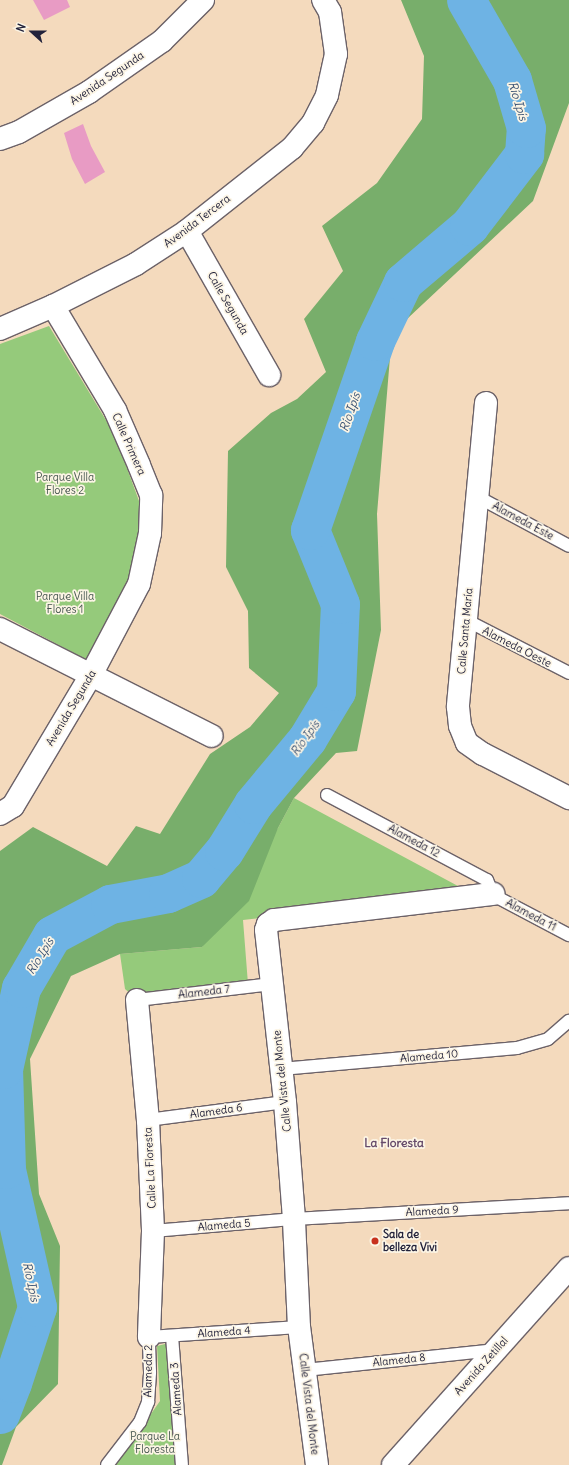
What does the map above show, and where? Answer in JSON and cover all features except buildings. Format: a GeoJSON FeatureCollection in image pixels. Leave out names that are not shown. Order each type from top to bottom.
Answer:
{"type":"FeatureCollection","features":[{"type":"Feature","properties":{"kind":"street","name":"Avenida Segunda"},"geometry":{"type":"LineString","coordinates":[[0,140],[19,132],[89,92],[162,41],[203,0]]}},
{"type":"Feature","properties":{"kind":"street","name":"Avenida Tercera"},"geometry":{"type":"LineString","coordinates":[[0,329],[53,306],[136,264],[187,231],[292,148],[313,123],[327,95],[336,54],[330,12],[323,0]]}},
{"type":"Feature","properties":{"kind":"street","name":"Calle Segunda"},"geometry":{"type":"LineString","coordinates":[[187,231],[269,375]]}},
{"type":"Feature","properties":{"kind":"street","name":"Calle Primera"},"geometry":{"type":"LineString","coordinates":[[53,306],[115,410],[151,495],[150,533],[139,584],[133,595]]}},
{"type":"Feature","properties":{"kind":"street","name":"Calle Santa María"},"geometry":{"type":"LineString","coordinates":[[486,403],[458,707],[460,726],[467,743],[483,754],[569,798]]}},
{"type":"Feature","properties":{"kind":"street","name":"Avenida Segunda"},"geometry":{"type":"LineString","coordinates":[[0,814],[13,806],[91,675],[133,595]]}},
{"type":"Feature","properties":{"kind":"street"},"geometry":{"type":"LineString","coordinates":[[0,629],[212,736]]}},
{"type":"Feature","properties":{"kind":"street","name":"Calle Vista del Monte"},"geometry":{"type":"LineString","coordinates":[[317,1465],[299,1326],[294,1219],[285,1102],[266,930],[268,924],[274,920],[493,894]]}},
{"type":"Feature","properties":{"kind":"street","name":"Calle La Floresta"},"geometry":{"type":"LineString","coordinates":[[137,1000],[148,1120],[153,1231],[149,1337]]}},
{"type":"Feature","properties":{"kind":"street","name":"Avenida Zetillal"},"geometry":{"type":"LineString","coordinates":[[394,1465],[494,1350],[569,1268]]}},
{"type":"Feature","properties":{"kind":"lane","name":"Alameda Este"},"geometry":{"type":"LineString","coordinates":[[478,497],[569,546]]}},
{"type":"Feature","properties":{"kind":"lane","name":"Alameda Oeste"},"geometry":{"type":"LineString","coordinates":[[466,620],[569,673]]}},
{"type":"Feature","properties":{"kind":"lane","name":"Alameda 12"},"geometry":{"type":"LineString","coordinates":[[328,795],[487,880],[493,894]]}},
{"type":"Feature","properties":{"kind":"lane","name":"Alameda 11"},"geometry":{"type":"LineString","coordinates":[[493,894],[569,935]]}},
{"type":"Feature","properties":{"kind":"lane","name":"Alameda 7"},"geometry":{"type":"LineString","coordinates":[[137,1000],[272,984]]}},
{"type":"Feature","properties":{"kind":"lane","name":"Alameda 10"},"geometry":{"type":"LineString","coordinates":[[281,1069],[516,1048],[548,1040],[569,1021]]}},
{"type":"Feature","properties":{"kind":"lane","name":"Alameda 6"},"geometry":{"type":"LineString","coordinates":[[148,1120],[285,1102]]}},
{"type":"Feature","properties":{"kind":"lane","name":"Alameda 9"},"geometry":{"type":"LineString","coordinates":[[294,1219],[569,1203]]}},
{"type":"Feature","properties":{"kind":"lane","name":"Alameda 5"},"geometry":{"type":"LineString","coordinates":[[153,1231],[294,1219]]}},
{"type":"Feature","properties":{"kind":"lane","name":"Alameda 4"},"geometry":{"type":"LineString","coordinates":[[149,1337],[299,1326]]}},
{"type":"Feature","properties":{"kind":"lane","name":"Alameda 3"},"geometry":{"type":"LineString","coordinates":[[172,1336],[182,1465]]}},
{"type":"Feature","properties":{"kind":"lane","name":"Alameda 2"},"geometry":{"type":"LineString","coordinates":[[107,1465],[140,1422],[148,1402],[150,1372],[149,1337]]}},
{"type":"Feature","properties":{"kind":"lane","name":"Alameda 8"},"geometry":{"type":"LineString","coordinates":[[305,1370],[494,1350]]}},
{"type":"Feature","properties":{"kind":"green space"},"geometry":{"type":"Polygon","coordinates":[[[401,0],[569,0],[569,103],[533,201],[392,333],[377,514],[381,630],[357,751],[336,753],[294,798],[278,828],[249,901],[202,947],[120,954],[71,976],[30,1059],[39,1194],[60,1246],[58,1384],[16,1427],[2,1465],[0,1465],[0,851],[33,827],[107,866],[136,826],[160,834],[210,754],[250,727],[279,693],[249,668],[248,611],[226,567],[228,451],[271,413],[297,399],[326,372],[304,319],[343,271],[322,226],[377,183],[422,119],[424,56],[401,0]]]}},
{"type":"Feature","properties":{"kind":"green space","name":"Parque Villa Flores 2"},"geometry":{"type":"Polygon","coordinates":[[[49,326],[115,435],[139,501],[142,536],[129,577],[124,590],[87,660],[0,614],[0,344],[49,326]]]}},
{"type":"Feature","properties":{"kind":"green space"},"geometry":{"type":"Polygon","coordinates":[[[294,798],[471,893],[243,920],[248,984],[133,996],[125,989],[120,954],[202,947],[278,828],[294,798]]]}},
{"type":"Feature","properties":{"kind":"green space","name":"Parque La Floresta"},"geometry":{"type":"Polygon","coordinates":[[[169,1343],[178,1465],[115,1465],[160,1401],[157,1346],[169,1343]]]}},
{"type":"Feature","properties":{"kind":"waterway","name":"Río Ipís"},"geometry":{"type":"LineString","coordinates":[[0,1414],[12,1383],[37,1307],[6,1169],[3,1069],[21,988],[52,935],[110,904],[168,893],[201,878],[224,851],[253,804],[307,739],[336,691],[340,604],[310,530],[375,341],[403,282],[469,226],[524,154],[526,128],[512,80],[466,0]]}},
{"type":"Feature","properties":{"kind":"place","name":"Sala de belleza Vivi"},"geometry":{"type":"Point","coordinates":[375,1241]}},
{"type":"Feature","properties":{"kind":"district","name":"La Floresta"},"geometry":{"type":"Point","coordinates":[394,1143]}},
{"type":"Feature","properties":{"kind":"park label","name":"Parque Villa Flores 1"},"geometry":{"type":"Point","coordinates":[65,603]}}]}
